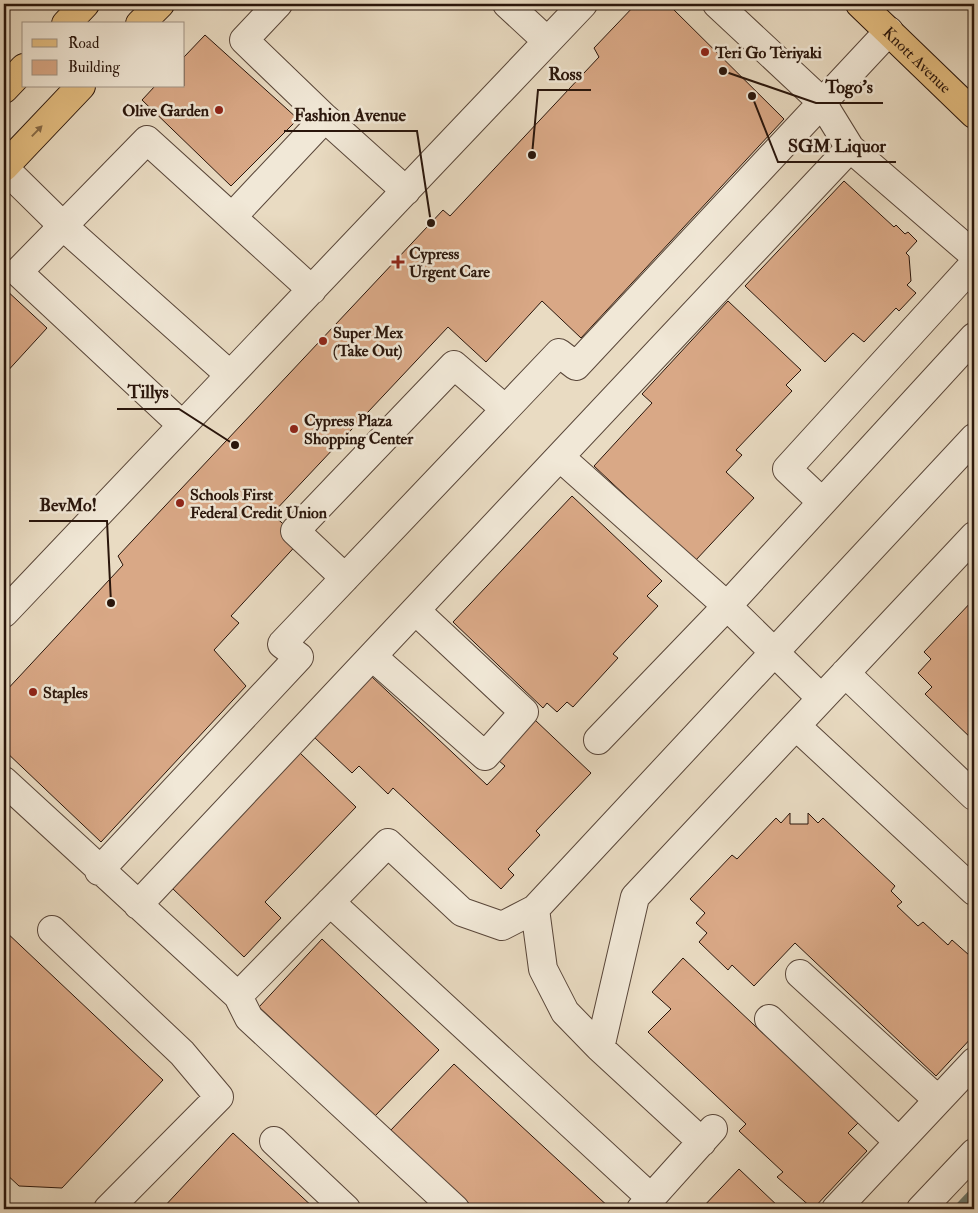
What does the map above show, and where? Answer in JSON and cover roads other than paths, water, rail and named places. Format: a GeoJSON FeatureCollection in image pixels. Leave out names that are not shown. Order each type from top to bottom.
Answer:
{"type":"FeatureCollection","features":[{"type":"Feature","properties":{"kind":"main road"},"geometry":{"type":"LineString","coordinates":[[68,22],[85,4]]}},
{"type":"Feature","properties":{"kind":"main road"},"geometry":{"type":"LineString","coordinates":[[142,22],[160,4]]}},
{"type":"Feature","properties":{"kind":"main road","name":"Knott Avenue"},"geometry":{"type":"LineString","coordinates":[[860,4],[974,114]]}},
{"type":"Feature","properties":{"kind":"main road"},"geometry":{"type":"LineString","coordinates":[[4,89],[22,70]]}},
{"type":"Feature","properties":{"kind":"main road"},"geometry":{"type":"LineString","coordinates":[[4,167],[79,88]]}},
{"type":"Feature","properties":{"kind":"lane"},"geometry":{"type":"LineString","coordinates":[[278,4],[244,40],[325,118],[406,190]]}},
{"type":"Feature","properties":{"kind":"lane"},"geometry":{"type":"LineString","coordinates":[[507,4],[546,40]]}},
{"type":"Feature","properties":{"kind":"lane"},"geometry":{"type":"LineString","coordinates":[[4,613],[312,290],[546,40],[583,4]]}},
{"type":"Feature","properties":{"kind":"lane"},"geometry":{"type":"LineString","coordinates":[[717,4],[821,101],[850,148],[974,255]]}},
{"type":"Feature","properties":{"kind":"lane"},"geometry":{"type":"LineString","coordinates":[[99,871],[298,658],[282,644],[559,353],[576,366],[821,101],[889,31]]}},
{"type":"Feature","properties":{"kind":"lane"},"geometry":{"type":"LineString","coordinates":[[232,217],[325,118]]}},
{"type":"Feature","properties":{"kind":"lane"},"geometry":{"type":"LineString","coordinates":[[182,425],[18,272],[147,140],[312,290]]}},
{"type":"Feature","properties":{"kind":"lane"},"geometry":{"type":"LineString","coordinates":[[138,905],[561,458],[850,148]]}},
{"type":"Feature","properties":{"kind":"lane"},"geometry":{"type":"LineString","coordinates":[[4,167],[63,226],[230,375]]}},
{"type":"Feature","properties":{"kind":"lane"},"geometry":{"type":"LineString","coordinates":[[822,502],[786,469],[974,264]]}},
{"type":"Feature","properties":{"kind":"lane"},"geometry":{"type":"LineString","coordinates":[[598,740],[727,606],[974,337]]}},
{"type":"Feature","properties":{"kind":"lane"},"geometry":{"type":"LineString","coordinates":[[345,578],[295,532],[454,365],[505,409]]}},
{"type":"Feature","properties":{"kind":"lane"},"geometry":{"type":"LineString","coordinates":[[238,996],[388,843],[462,912],[502,926],[535,909],[974,438]]}},
{"type":"Feature","properties":{"kind":"lane"},"geometry":{"type":"LineString","coordinates":[[561,458],[727,606],[822,698]]}},
{"type":"Feature","properties":{"kind":"lane"},"geometry":{"type":"LineString","coordinates":[[600,1048],[635,897],[974,536]]}},
{"type":"Feature","properties":{"kind":"lane"},"geometry":{"type":"LineString","coordinates":[[373,657],[485,756],[524,712],[416,612]]}},
{"type":"Feature","properties":{"kind":"lane"},"geometry":{"type":"LineString","coordinates":[[845,673],[974,796]]}},
{"type":"Feature","properties":{"kind":"lane"},"geometry":{"type":"LineString","coordinates":[[796,726],[974,891]]}},
{"type":"Feature","properties":{"kind":"lane"},"geometry":{"type":"LineString","coordinates":[[4,781],[99,871],[238,996],[249,1018],[455,1209]]}},
{"type":"Feature","properties":{"kind":"lane"},"geometry":{"type":"LineString","coordinates":[[330,902],[646,1204],[708,1135],[600,1048],[565,1012],[543,969],[535,909]]}},
{"type":"Feature","properties":{"kind":"lane"},"geometry":{"type":"LineString","coordinates":[[52,930],[182,1053],[219,1097],[108,1209]]}},
{"type":"Feature","properties":{"kind":"lane"},"geometry":{"type":"LineString","coordinates":[[800,974],[938,1100]]}},
{"type":"Feature","properties":{"kind":"lane"},"geometry":{"type":"LineString","coordinates":[[770,1020],[899,1142]]}},
{"type":"Feature","properties":{"kind":"lane"},"geometry":{"type":"LineString","coordinates":[[836,1209],[974,1062]]}},
{"type":"Feature","properties":{"kind":"lane"},"geometry":{"type":"LineString","coordinates":[[274,1141],[346,1209]]}},
{"type":"Feature","properties":{"kind":"lane"},"geometry":{"type":"LineString","coordinates":[[921,1209],[974,1153]]}},
{"type":"Feature","properties":{"kind":"waterway"},"geometry":{"type":"LineString","coordinates":[[957,1209],[974,1191]]}},
{"type":"Feature","properties":{"kind":"place","name":"Teri Go Teriyaki"},"geometry":{"type":"Point","coordinates":[705,52]}},
{"type":"Feature","properties":{"kind":"place","name":"Togo's"},"geometry":{"type":"Point","coordinates":[723,71]}},
{"type":"Feature","properties":{"kind":"place","name":"SGM Liquor"},"geometry":{"type":"Point","coordinates":[752,96]}},
{"type":"Feature","properties":{"kind":"place","name":"Olive Garden"},"geometry":{"type":"Point","coordinates":[219,110]}},
{"type":"Feature","properties":{"kind":"place","name":"Ross"},"geometry":{"type":"Point","coordinates":[532,155]}},
{"type":"Feature","properties":{"kind":"place","name":"Fashion Avenue"},"geometry":{"type":"Point","coordinates":[431,223]}},
{"type":"Feature","properties":{"kind":"place","name":"Cypress Urgent Care"},"geometry":{"type":"Point","coordinates":[398,262]}},
{"type":"Feature","properties":{"kind":"place","name":"Super Mex (Take Out)"},"geometry":{"type":"Point","coordinates":[323,341]}},
{"type":"Feature","properties":{"kind":"place","name":"Cypress Plaza Shopping Center"},"geometry":{"type":"Point","coordinates":[294,429]}},
{"type":"Feature","properties":{"kind":"place","name":"Tillys"},"geometry":{"type":"Point","coordinates":[235,445]}},
{"type":"Feature","properties":{"kind":"place","name":"Schools First Federal Credit Union"},"geometry":{"type":"Point","coordinates":[180,503]}},
{"type":"Feature","properties":{"kind":"place","name":"BevMo!"},"geometry":{"type":"Point","coordinates":[111,603]}},
{"type":"Feature","properties":{"kind":"place","name":"Staples"},"geometry":{"type":"Point","coordinates":[33,692]}}]}
